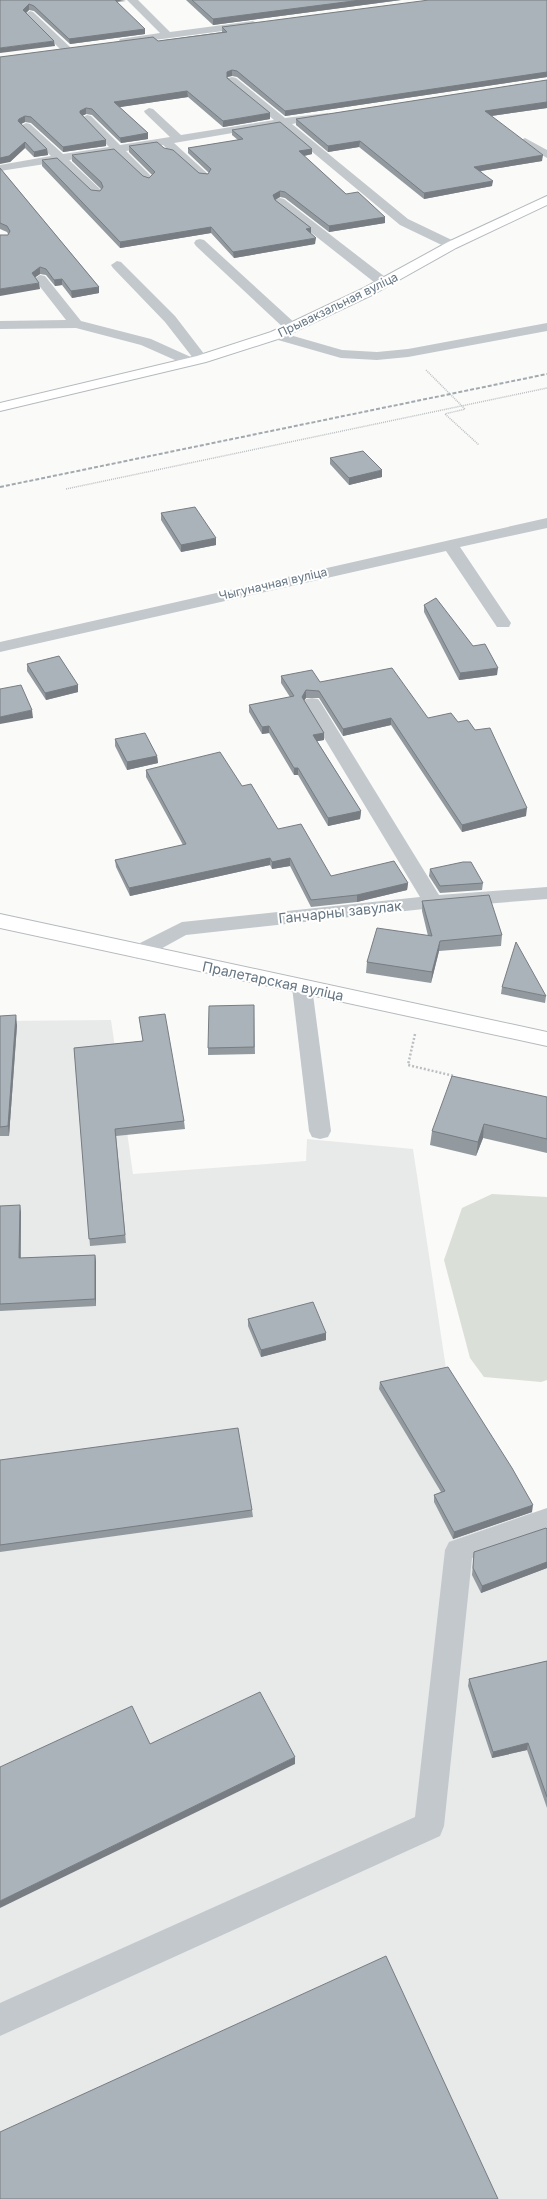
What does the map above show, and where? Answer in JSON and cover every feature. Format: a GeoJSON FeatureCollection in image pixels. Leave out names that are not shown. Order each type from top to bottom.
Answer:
{"type":"FeatureCollection","features":[{"type":"Feature","properties":{"kind":"main road","name":"Прывакзальная вуліца"},"geometry":{"type":"LineString","coordinates":[[0,407],[195,360],[276,335],[384,283],[452,245],[547,200]]}},
{"type":"Feature","properties":{"kind":"main road","name":"Пралетарская вуліца"},"geometry":{"type":"LineString","coordinates":[[0,921],[547,1039]]}},
{"type":"Feature","properties":{"kind":"street"},"geometry":{"type":"LineString","coordinates":[[132,0],[167,35]]}},
{"type":"Feature","properties":{"kind":"street"},"geometry":{"type":"LineString","coordinates":[[30,14],[70,48],[52,51]]}},
{"type":"Feature","properties":{"kind":"street"},"geometry":{"type":"LineString","coordinates":[[113,42],[261,22]]}},
{"type":"Feature","properties":{"kind":"street"},"geometry":{"type":"LineString","coordinates":[[232,80],[404,222],[452,245]]}},
{"type":"Feature","properties":{"kind":"street"},"geometry":{"type":"LineString","coordinates":[[149,111],[178,139]]}},
{"type":"Feature","properties":{"kind":"street"},"geometry":{"type":"LineString","coordinates":[[0,168],[337,113]]}},
{"type":"Feature","properties":{"kind":"street"},"geometry":{"type":"LineString","coordinates":[[87,118],[148,179]]}},
{"type":"Feature","properties":{"kind":"street"},"geometry":{"type":"LineString","coordinates":[[26,126],[96,192]]}},
{"type":"Feature","properties":{"kind":"street"},"geometry":{"type":"LineString","coordinates":[[165,141],[204,176]]}},
{"type":"Feature","properties":{"kind":"street"},"geometry":{"type":"LineString","coordinates":[[525,141],[547,156]]}},
{"type":"Feature","properties":{"kind":"street"},"geometry":{"type":"LineString","coordinates":[[280,202],[384,283]]}},
{"type":"Feature","properties":{"kind":"street"},"geometry":{"type":"LineString","coordinates":[[200,243],[292,328]]}},
{"type":"Feature","properties":{"kind":"street"},"geometry":{"type":"LineString","coordinates":[[117,265],[170,319],[195,360]]}},
{"type":"Feature","properties":{"kind":"street"},"geometry":{"type":"LineString","coordinates":[[40,278],[76,324]]}},
{"type":"Feature","properties":{"kind":"street"},"geometry":{"type":"LineString","coordinates":[[0,324],[76,324],[146,342],[195,360]]}},
{"type":"Feature","properties":{"kind":"street"},"geometry":{"type":"LineString","coordinates":[[276,335],[341,354],[377,356],[408,354],[547,327]]}},
{"type":"Feature","properties":{"kind":"street","name":"Чыгуначная вуліца"},"geometry":{"type":"LineString","coordinates":[[0,647],[547,522]]}},
{"type":"Feature","properties":{"kind":"street"},"geometry":{"type":"LineString","coordinates":[[450,544],[503,623]]}},
{"type":"Feature","properties":{"kind":"street"},"geometry":{"type":"LineString","coordinates":[[312,703],[433,902]]}},
{"type":"Feature","properties":{"kind":"street","name":"Ганчарны завулак"},"geometry":{"type":"LineString","coordinates":[[139,952],[182,929],[433,902],[547,893]]}},
{"type":"Feature","properties":{"kind":"street"},"geometry":{"type":"LineString","coordinates":[[302,987],[320,1130]]}},
{"type":"Feature","properties":{"kind":"street"},"geometry":{"type":"LineString","coordinates":[[0,2020],[429,1826],[458,1550],[547,1520]]}},
{"type":"Feature","properties":{"kind":"path"},"geometry":{"type":"LineString","coordinates":[[408,354],[462,405],[465,409],[445,414],[479,444]]}},
{"type":"Feature","properties":{"kind":"path"},"geometry":{"type":"LineString","coordinates":[[66,489],[547,388]]}},
{"type":"Feature","properties":{"kind":"shaded area"},"geometry":{"type":"Polygon","coordinates":[[[111,1020],[133,1174],[306,1161],[307,1139],[413,1149],[447,1375],[511,1475],[547,1538],[547,2199],[0,2199],[0,1021],[111,1020]]]}},
{"type":"Feature","properties":{"kind":"shaded area"},"geometry":{"type":"Polygon","coordinates":[[[492,1194],[547,1197],[547,1380],[541,1382],[484,1377],[470,1358],[444,1260],[462,1208],[492,1194]]]}},
{"type":"Feature","properties":{"kind":"building"},"geometry":{"type":"Polygon","coordinates":[[[0,0],[115,0],[145,29],[69,39],[34,6],[29,4],[23,10],[54,41],[0,48],[0,0]]]}},
{"type":"Feature","properties":{"kind":"building"},"geometry":{"type":"Polygon","coordinates":[[[192,0],[361,0],[213,19],[192,0]]]}},
{"type":"Feature","properties":{"kind":"building"},"geometry":{"type":"Polygon","coordinates":[[[429,0],[547,0],[547,72],[285,111],[237,71],[232,70],[227,72],[227,78],[270,113],[223,121],[187,91],[114,102],[148,133],[120,138],[92,109],[86,108],[80,111],[80,113],[106,140],[63,147],[31,117],[25,116],[18,121],[47,149],[34,152],[25,142],[9,156],[0,158],[0,57],[153,37],[158,41],[227,32],[222,27],[429,0]]]}},
{"type":"Feature","properties":{"kind":"building"},"geometry":{"type":"Polygon","coordinates":[[[547,80],[547,102],[485,111],[543,155],[474,167],[493,181],[424,193],[360,141],[328,146],[296,119],[547,80]]]}},
{"type":"Feature","properties":{"kind":"building"},"geometry":{"type":"Polygon","coordinates":[[[280,122],[312,149],[299,151],[346,194],[358,192],[385,217],[329,226],[285,192],[280,191],[273,195],[275,200],[311,228],[306,229],[316,238],[233,252],[211,227],[120,242],[42,160],[57,158],[91,190],[100,191],[103,187],[101,182],[72,155],[114,149],[143,176],[149,178],[155,172],[129,146],[157,142],[164,148],[173,150],[199,173],[208,174],[211,169],[188,148],[243,139],[232,130],[280,122]]]}},
{"type":"Feature","properties":{"kind":"building"},"geometry":{"type":"Polygon","coordinates":[[[0,168],[99,287],[71,291],[62,279],[54,280],[46,269],[40,267],[32,273],[39,283],[0,289],[0,235],[8,235],[10,231],[7,226],[0,223],[0,168]]]}},
{"type":"Feature","properties":{"kind":"building"},"geometry":{"type":"Polygon","coordinates":[[[363,451],[382,470],[349,478],[330,458],[363,451]]]}},
{"type":"Feature","properties":{"kind":"building"},"geometry":{"type":"Polygon","coordinates":[[[195,507],[216,538],[181,545],[161,513],[195,507]]]}},
{"type":"Feature","properties":{"kind":"building"},"geometry":{"type":"Polygon","coordinates":[[[436,598],[473,646],[485,644],[498,668],[460,673],[424,605],[436,598]]]}},
{"type":"Feature","properties":{"kind":"building"},"geometry":{"type":"Polygon","coordinates":[[[59,656],[78,685],[45,693],[27,664],[59,656]]]}},
{"type":"Feature","properties":{"kind":"building"},"geometry":{"type":"Polygon","coordinates":[[[392,668],[428,718],[451,713],[458,722],[468,720],[475,730],[490,728],[527,808],[462,825],[391,718],[343,729],[319,691],[306,690],[302,697],[324,733],[313,735],[361,811],[328,818],[298,768],[294,768],[269,726],[262,727],[249,705],[294,696],[281,676],[312,670],[320,682],[392,668]]]}},
{"type":"Feature","properties":{"kind":"building"},"geometry":{"type":"Polygon","coordinates":[[[21,685],[32,710],[0,717],[0,689],[21,685]]]}},
{"type":"Feature","properties":{"kind":"building"},"geometry":{"type":"Polygon","coordinates":[[[145,733],[157,756],[127,762],[115,739],[145,733]]]}},
{"type":"Feature","properties":{"kind":"building"},"geometry":{"type":"Polygon","coordinates":[[[220,752],[242,786],[251,784],[278,829],[301,824],[331,876],[394,861],[408,883],[357,895],[311,900],[290,858],[272,862],[270,858],[129,888],[115,860],[186,844],[146,770],[220,752]]]}},
{"type":"Feature","properties":{"kind":"building"},"geometry":{"type":"Polygon","coordinates":[[[463,862],[471,862],[483,883],[440,886],[430,869],[463,862]]]}},
{"type":"Feature","properties":{"kind":"building"},"geometry":{"type":"Polygon","coordinates":[[[489,895],[502,935],[440,941],[432,972],[367,962],[377,928],[432,936],[422,901],[489,895]]]}},
{"type":"Feature","properties":{"kind":"building"},"geometry":{"type":"Polygon","coordinates":[[[516,942],[546,996],[502,987],[516,942]]]}},
{"type":"Feature","properties":{"kind":"building"},"geometry":{"type":"Polygon","coordinates":[[[254,1005],[254,1047],[208,1048],[209,1006],[254,1005]]]}},
{"type":"Feature","properties":{"kind":"building"},"geometry":{"type":"Polygon","coordinates":[[[165,1014],[184,1121],[115,1129],[125,1235],[89,1239],[74,1048],[143,1041],[139,1017],[165,1014]]]}},
{"type":"Feature","properties":{"kind":"building"},"geometry":{"type":"Polygon","coordinates":[[[16,1015],[8,1126],[0,1127],[0,1016],[16,1015]]]}},
{"type":"Feature","properties":{"kind":"building"},"geometry":{"type":"Polygon","coordinates":[[[452,1076],[547,1097],[547,1139],[484,1124],[478,1142],[432,1131],[452,1076]]]}},
{"type":"Feature","properties":{"kind":"building"},"geometry":{"type":"Polygon","coordinates":[[[20,1205],[19,1258],[95,1255],[95,1299],[0,1304],[0,1206],[20,1205]]]}},
{"type":"Feature","properties":{"kind":"building"},"geometry":{"type":"Polygon","coordinates":[[[313,1302],[326,1333],[261,1350],[248,1319],[313,1302]]]}},
{"type":"Feature","properties":{"kind":"building"},"geometry":{"type":"Polygon","coordinates":[[[448,1367],[512,1468],[533,1505],[454,1532],[434,1495],[445,1491],[380,1382],[448,1367]]]}},
{"type":"Feature","properties":{"kind":"building"},"geometry":{"type":"Polygon","coordinates":[[[238,1428],[252,1510],[0,1545],[0,1460],[238,1428]]]}},
{"type":"Feature","properties":{"kind":"building"},"geometry":{"type":"Polygon","coordinates":[[[546,1528],[547,1562],[482,1586],[473,1568],[474,1552],[546,1528]]]}},
{"type":"Feature","properties":{"kind":"building"},"geometry":{"type":"Polygon","coordinates":[[[547,1661],[547,1797],[528,1743],[493,1752],[469,1679],[547,1661]]]}},
{"type":"Feature","properties":{"kind":"building"},"geometry":{"type":"Polygon","coordinates":[[[260,1692],[295,1757],[0,1901],[0,1767],[132,1706],[150,1744],[260,1692]]]}},
{"type":"Feature","properties":{"kind":"building"},"geometry":{"type":"Polygon","coordinates":[[[386,1956],[498,2199],[0,2199],[0,2132],[386,1956]]]}},
{"type":"Feature","properties":{"kind":"railway"},"geometry":{"type":"LineString","coordinates":[[0,487],[547,374]]}}]}
